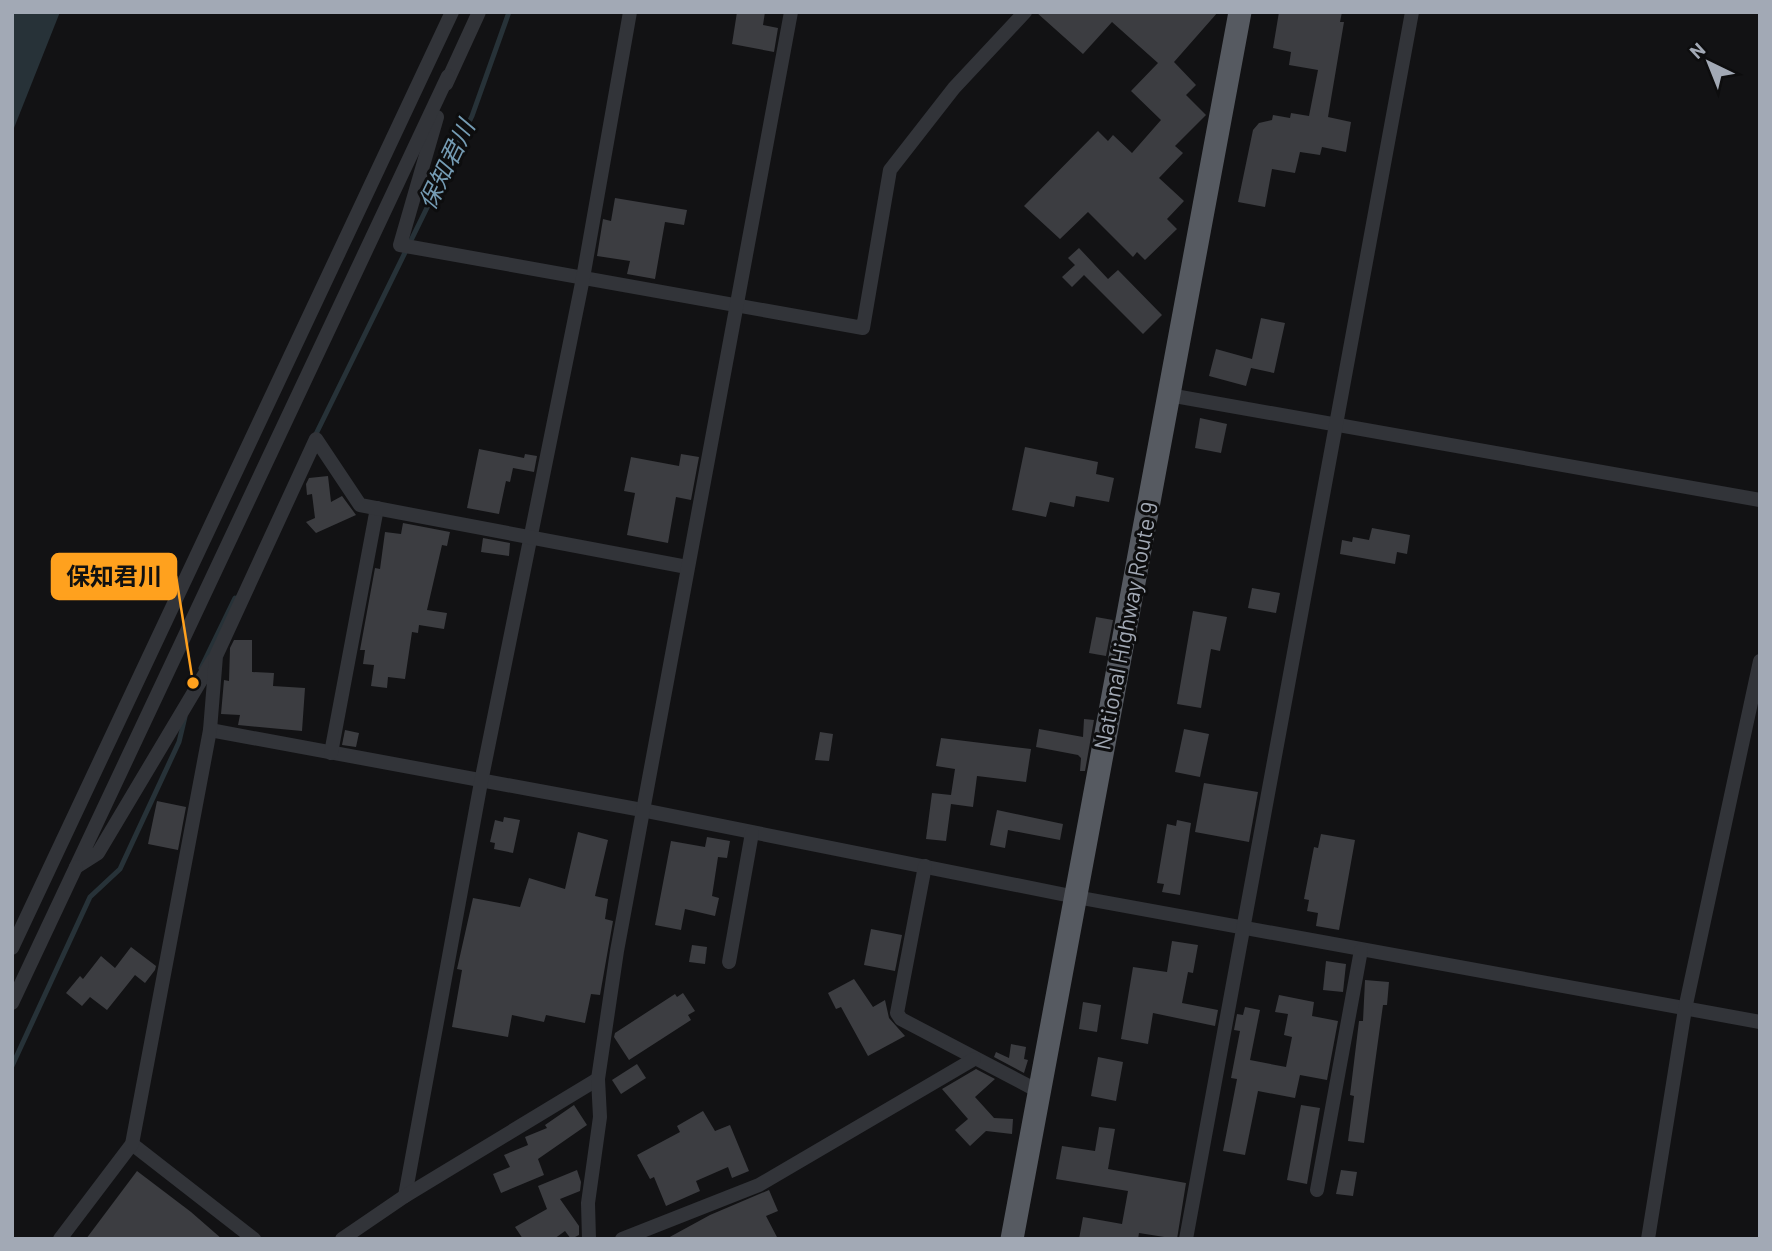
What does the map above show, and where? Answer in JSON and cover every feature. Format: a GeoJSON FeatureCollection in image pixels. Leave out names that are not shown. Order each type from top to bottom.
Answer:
{"type":"FeatureCollection","features":[{"type":"Feature","properties":{"kind":"highway","name":"National Highway Route 9"},"geometry":{"type":"LineString","coordinates":[[1012,1239],[1240,12]]}},
{"type":"Feature","properties":{"kind":"street"},"geometry":{"type":"LineString","coordinates":[[12,948],[452,12]]}},
{"type":"Feature","properties":{"kind":"street"},"geometry":{"type":"LineString","coordinates":[[12,1003],[479,12]]}},
{"type":"Feature","properties":{"kind":"street"},"geometry":{"type":"LineString","coordinates":[[405,1196],[481,782],[583,278],[630,12]]}},
{"type":"Feature","properties":{"kind":"street"},"geometry":{"type":"LineString","coordinates":[[589,1239],[588,1203],[600,1117],[598,1079],[642,810],[739,307],[791,12]]}},
{"type":"Feature","properties":{"kind":"street"},"geometry":{"type":"LineString","coordinates":[[448,76],[400,245],[863,328],[890,170],[954,88],[1025,12]]}},
{"type":"Feature","properties":{"kind":"street"},"geometry":{"type":"LineString","coordinates":[[1185,1239],[1412,12]]}},
{"type":"Feature","properties":{"kind":"street"},"geometry":{"type":"LineString","coordinates":[[1169,395],[1337,427],[1760,500]]}},
{"type":"Feature","properties":{"kind":"street"},"geometry":{"type":"LineString","coordinates":[[76,867],[99,853],[216,656],[316,439],[360,505],[687,567]]}},
{"type":"Feature","properties":{"kind":"street"},"geometry":{"type":"LineString","coordinates":[[331,753],[377,508]]}},
{"type":"Feature","properties":{"kind":"street"},"geometry":{"type":"LineString","coordinates":[[60,1239],[132,1144],[210,730],[216,656]]}},
{"type":"Feature","properties":{"kind":"street"},"geometry":{"type":"LineString","coordinates":[[1648,1239],[1685,1009],[1760,661]]}},
{"type":"Feature","properties":{"kind":"street"},"geometry":{"type":"LineString","coordinates":[[210,730],[642,810],[1076,897],[1760,1022]]}},
{"type":"Feature","properties":{"kind":"street"},"geometry":{"type":"LineString","coordinates":[[729,962],[752,833]]}},
{"type":"Feature","properties":{"kind":"street"},"geometry":{"type":"LineString","coordinates":[[925,866],[897,1013],[901,1019],[1040,1092]]}},
{"type":"Feature","properties":{"kind":"street"},"geometry":{"type":"LineString","coordinates":[[1317,1190],[1361,950]]}},
{"type":"Feature","properties":{"kind":"street"},"geometry":{"type":"LineString","coordinates":[[622,1239],[759,1185],[974,1059]]}},
{"type":"Feature","properties":{"kind":"street"},"geometry":{"type":"LineString","coordinates":[[342,1239],[405,1196],[598,1079]]}},
{"type":"Feature","properties":{"kind":"street"},"geometry":{"type":"LineString","coordinates":[[132,1144],[254,1239]]}},
{"type":"Feature","properties":{"kind":"shaded area"},"geometry":{"type":"Polygon","coordinates":[[[12,12],[60,12],[12,133],[12,12]]]}},
{"type":"Feature","properties":{"kind":"building"},"geometry":{"type":"Polygon","coordinates":[[[737,12],[765,12],[763,25],[778,28],[774,52],[732,44],[737,12]]]}},
{"type":"Feature","properties":{"kind":"building"},"geometry":{"type":"Polygon","coordinates":[[[1036,12],[1218,12],[1174,62],[1196,85],[1186,95],[1206,115],[1175,146],[1183,153],[1159,178],[1184,201],[1167,219],[1177,229],[1145,260],[1137,252],[1133,257],[1088,212],[1060,239],[1024,206],[1098,131],[1108,141],[1113,135],[1132,153],[1161,120],[1131,91],[1158,63],[1112,22],[1083,54],[1036,12]]]}},
{"type":"Feature","properties":{"kind":"building"},"geometry":{"type":"Polygon","coordinates":[[[1279,12],[1342,12],[1340,22],[1344,22],[1328,117],[1351,122],[1346,152],[1322,147],[1320,155],[1300,152],[1295,173],[1272,169],[1265,207],[1238,202],[1253,130],[1259,123],[1272,120],[1273,115],[1290,118],[1291,113],[1309,116],[1318,70],[1289,65],[1291,52],[1273,48],[1279,12]]]}},
{"type":"Feature","properties":{"kind":"building"},"geometry":{"type":"Polygon","coordinates":[[[615,198],[687,210],[684,225],[665,222],[655,279],[627,274],[630,261],[597,256],[603,219],[611,221],[615,198]]]}},
{"type":"Feature","properties":{"kind":"building"},"geometry":{"type":"Polygon","coordinates":[[[1079,248],[1108,279],[1118,270],[1162,315],[1143,334],[1084,275],[1072,287],[1062,277],[1075,265],[1068,258],[1079,248]]]}},
{"type":"Feature","properties":{"kind":"building"},"geometry":{"type":"Polygon","coordinates":[[[1261,318],[1285,323],[1274,373],[1251,368],[1246,386],[1209,376],[1216,349],[1252,359],[1261,318]]]}},
{"type":"Feature","properties":{"kind":"building"},"geometry":{"type":"Polygon","coordinates":[[[1200,418],[1227,424],[1221,453],[1195,448],[1200,418]]]}},
{"type":"Feature","properties":{"kind":"building"},"geometry":{"type":"Polygon","coordinates":[[[1025,447],[1098,462],[1096,474],[1114,478],[1109,502],[1076,496],[1074,507],[1050,502],[1046,517],[1012,510],[1025,447]]]}},
{"type":"Feature","properties":{"kind":"building"},"geometry":{"type":"Polygon","coordinates":[[[479,449],[524,458],[525,454],[537,456],[534,472],[513,468],[510,482],[506,481],[499,514],[467,508],[479,449]]]}},
{"type":"Feature","properties":{"kind":"building"},"geometry":{"type":"Polygon","coordinates":[[[681,454],[699,457],[691,500],[676,497],[668,543],[627,535],[635,493],[624,491],[631,457],[679,466],[681,454]]]}},
{"type":"Feature","properties":{"kind":"building"},"geometry":{"type":"Polygon","coordinates":[[[328,476],[331,502],[342,496],[356,515],[316,533],[306,522],[315,518],[312,494],[307,495],[306,484],[309,478],[328,476]]]}},
{"type":"Feature","properties":{"kind":"building"},"geometry":{"type":"Polygon","coordinates":[[[403,523],[450,532],[447,546],[442,545],[427,610],[447,613],[444,629],[419,625],[418,633],[412,632],[405,679],[388,677],[387,688],[371,686],[374,665],[363,664],[365,650],[360,650],[375,568],[380,569],[385,532],[401,534],[403,523]]]}},
{"type":"Feature","properties":{"kind":"building"},"geometry":{"type":"Polygon","coordinates":[[[1372,528],[1410,535],[1407,554],[1397,552],[1395,564],[1340,554],[1342,540],[1352,542],[1353,537],[1369,540],[1372,528]]]}},
{"type":"Feature","properties":{"kind":"building"},"geometry":{"type":"Polygon","coordinates":[[[483,538],[510,543],[509,556],[481,552],[483,538]]]}},
{"type":"Feature","properties":{"kind":"building"},"geometry":{"type":"Polygon","coordinates":[[[1252,588],[1280,593],[1276,613],[1248,608],[1252,588]]]}},
{"type":"Feature","properties":{"kind":"building"},"geometry":{"type":"Polygon","coordinates":[[[1193,611],[1227,617],[1220,651],[1211,649],[1201,708],[1177,704],[1193,611]]]}},
{"type":"Feature","properties":{"kind":"building"},"geometry":{"type":"Polygon","coordinates":[[[1096,617],[1113,620],[1106,656],[1089,653],[1096,617]]]}},
{"type":"Feature","properties":{"kind":"building"},"geometry":{"type":"Polygon","coordinates":[[[234,640],[252,640],[252,672],[274,673],[273,686],[305,688],[302,731],[238,725],[240,715],[221,714],[224,680],[229,681],[230,648],[234,640]]]}},
{"type":"Feature","properties":{"kind":"building"},"geometry":{"type":"Polygon","coordinates":[[[1084,719],[1094,720],[1085,771],[1080,771],[1081,758],[1078,755],[1036,747],[1039,729],[1083,737],[1084,719]]]}},
{"type":"Feature","properties":{"kind":"building"},"geometry":{"type":"Polygon","coordinates":[[[1184,729],[1209,734],[1200,777],[1175,772],[1184,729]]]}},
{"type":"Feature","properties":{"kind":"building"},"geometry":{"type":"Polygon","coordinates":[[[345,730],[359,733],[356,747],[342,745],[345,730]]]}},
{"type":"Feature","properties":{"kind":"building"},"geometry":{"type":"Polygon","coordinates":[[[820,732],[833,734],[829,761],[815,760],[820,732]]]}},
{"type":"Feature","properties":{"kind":"building"},"geometry":{"type":"Polygon","coordinates":[[[941,738],[1031,749],[1026,782],[977,776],[973,807],[951,804],[946,841],[926,839],[932,793],[951,795],[955,769],[936,766],[941,738]]]}},
{"type":"Feature","properties":{"kind":"building"},"geometry":{"type":"Polygon","coordinates":[[[1204,783],[1258,792],[1249,842],[1195,832],[1204,783]]]}},
{"type":"Feature","properties":{"kind":"building"},"geometry":{"type":"Polygon","coordinates":[[[157,801],[186,807],[178,850],[148,844],[157,801]]]}},
{"type":"Feature","properties":{"kind":"building"},"geometry":{"type":"Polygon","coordinates":[[[997,810],[1063,824],[1060,840],[1008,830],[1005,848],[990,845],[997,810]]]}},
{"type":"Feature","properties":{"kind":"building"},"geometry":{"type":"Polygon","coordinates":[[[504,817],[520,820],[513,853],[494,849],[495,843],[490,842],[495,820],[503,822],[504,817]]]}},
{"type":"Feature","properties":{"kind":"building"},"geometry":{"type":"Polygon","coordinates":[[[1177,820],[1191,823],[1180,895],[1162,892],[1164,884],[1157,883],[1167,824],[1176,826],[1177,820]]]}},
{"type":"Feature","properties":{"kind":"building"},"geometry":{"type":"Polygon","coordinates":[[[578,832],[608,840],[595,896],[608,899],[605,919],[613,921],[600,995],[591,994],[585,1023],[546,1015],[544,1022],[512,1015],[508,1037],[452,1027],[462,970],[457,969],[473,898],[520,907],[529,878],[565,889],[578,832]]]}},
{"type":"Feature","properties":{"kind":"building"},"geometry":{"type":"Polygon","coordinates":[[[1321,834],[1355,840],[1339,930],[1316,926],[1318,913],[1307,911],[1309,900],[1304,899],[1314,847],[1318,848],[1321,834]]]}},
{"type":"Feature","properties":{"kind":"building"},"geometry":{"type":"Polygon","coordinates":[[[707,837],[730,841],[727,858],[718,857],[712,896],[719,898],[715,916],[685,909],[681,930],[655,925],[671,841],[705,847],[707,837]]]}},
{"type":"Feature","properties":{"kind":"building"},"geometry":{"type":"Polygon","coordinates":[[[871,929],[902,935],[895,971],[864,965],[871,929]]]}},
{"type":"Feature","properties":{"kind":"building"},"geometry":{"type":"Polygon","coordinates":[[[1172,941],[1198,945],[1193,973],[1188,972],[1182,1003],[1218,1010],[1215,1026],[1153,1013],[1148,1044],[1121,1039],[1133,967],[1167,972],[1172,941]]]}},
{"type":"Feature","properties":{"kind":"building"},"geometry":{"type":"Polygon","coordinates":[[[692,945],[707,947],[705,964],[689,962],[692,945]]]}},
{"type":"Feature","properties":{"kind":"building"},"geometry":{"type":"Polygon","coordinates":[[[131,947],[156,966],[155,970],[145,983],[135,975],[107,1010],[90,997],[82,1006],[66,993],[80,976],[83,979],[101,956],[115,968],[131,947]]]}},
{"type":"Feature","properties":{"kind":"building"},"geometry":{"type":"Polygon","coordinates":[[[1326,961],[1346,964],[1343,992],[1323,990],[1326,961]]]}},
{"type":"Feature","properties":{"kind":"building"},"geometry":{"type":"Polygon","coordinates":[[[854,979],[873,1007],[885,1000],[889,1018],[905,1036],[868,1056],[841,1007],[836,1009],[828,993],[854,979]]]}},
{"type":"Feature","properties":{"kind":"building"},"geometry":{"type":"Polygon","coordinates":[[[1365,980],[1389,982],[1387,1005],[1383,1005],[1364,1143],[1348,1141],[1354,1096],[1350,1095],[1359,1021],[1363,1021],[1365,980]]]}},
{"type":"Feature","properties":{"kind":"building"},"geometry":{"type":"Polygon","coordinates":[[[683,993],[695,1011],[688,1015],[691,1020],[629,1060],[614,1037],[615,1033],[675,994],[677,997],[683,993]]]}},
{"type":"Feature","properties":{"kind":"building"},"geometry":{"type":"Polygon","coordinates":[[[1279,995],[1314,1002],[1312,1016],[1338,1021],[1327,1080],[1300,1075],[1295,1098],[1258,1091],[1245,1155],[1223,1151],[1237,1079],[1231,1078],[1240,1031],[1234,1030],[1237,1014],[1243,1015],[1245,1007],[1260,1010],[1250,1060],[1286,1067],[1292,1037],[1284,1035],[1288,1014],[1275,1012],[1279,995]]]}},
{"type":"Feature","properties":{"kind":"building"},"geometry":{"type":"Polygon","coordinates":[[[1083,1002],[1101,1005],[1097,1032],[1079,1029],[1083,1002]]]}},
{"type":"Feature","properties":{"kind":"building"},"geometry":{"type":"Polygon","coordinates":[[[1011,1044],[1026,1047],[1024,1059],[1028,1060],[1024,1073],[994,1057],[996,1052],[1009,1058],[1011,1044]]]}},
{"type":"Feature","properties":{"kind":"building"},"geometry":{"type":"Polygon","coordinates":[[[1098,1057],[1123,1062],[1116,1101],[1091,1096],[1098,1057]]]}},
{"type":"Feature","properties":{"kind":"building"},"geometry":{"type":"Polygon","coordinates":[[[637,1064],[646,1078],[621,1094],[612,1080],[637,1064]]]}},
{"type":"Feature","properties":{"kind":"building"},"geometry":{"type":"Polygon","coordinates":[[[976,1069],[995,1079],[975,1097],[994,1118],[1013,1119],[1012,1134],[986,1131],[970,1146],[955,1130],[968,1119],[942,1089],[976,1069]]]}},
{"type":"Feature","properties":{"kind":"building"},"geometry":{"type":"Polygon","coordinates":[[[574,1105],[587,1125],[538,1159],[544,1175],[501,1193],[493,1174],[510,1167],[504,1155],[528,1145],[525,1137],[547,1128],[545,1125],[574,1105]]]}},
{"type":"Feature","properties":{"kind":"building"},"geometry":{"type":"Polygon","coordinates":[[[1301,1105],[1320,1108],[1307,1184],[1287,1180],[1301,1105]]]}},
{"type":"Feature","properties":{"kind":"building"},"geometry":{"type":"Polygon","coordinates":[[[703,1111],[715,1131],[730,1125],[749,1171],[732,1178],[728,1167],[696,1181],[700,1191],[666,1206],[654,1177],[650,1179],[637,1155],[680,1132],[677,1126],[703,1111]]]}},
{"type":"Feature","properties":{"kind":"building"},"geometry":{"type":"Polygon","coordinates":[[[1099,1127],[1115,1129],[1108,1169],[1186,1183],[1177,1239],[1139,1233],[1138,1239],[1079,1239],[1083,1217],[1122,1224],[1128,1191],[1056,1179],[1062,1146],[1095,1151],[1099,1127]]]}},
{"type":"Feature","properties":{"kind":"building"},"geometry":{"type":"Polygon","coordinates":[[[577,1170],[581,1182],[580,1191],[560,1199],[579,1226],[579,1235],[571,1239],[565,1231],[554,1239],[523,1239],[515,1227],[547,1209],[538,1186],[577,1170]]]}},
{"type":"Feature","properties":{"kind":"building"},"geometry":{"type":"Polygon","coordinates":[[[1341,1170],[1357,1172],[1353,1196],[1336,1194],[1341,1170]]]}},
{"type":"Feature","properties":{"kind":"building"},"geometry":{"type":"Polygon","coordinates":[[[137,1171],[191,1212],[222,1239],[86,1239],[137,1171]]]}},
{"type":"Feature","properties":{"kind":"building"},"geometry":{"type":"Polygon","coordinates":[[[769,1190],[778,1211],[766,1216],[778,1239],[666,1239],[710,1215],[769,1190]]]}},
{"type":"Feature","properties":{"kind":"waterway","name":"保知君川"},"geometry":{"type":"LineString","coordinates":[[314,438],[472,116],[509,12]]}},
{"type":"Feature","properties":{"kind":"waterway","name":"保知君川"},"geometry":{"type":"LineString","coordinates":[[201,668],[235,598]]}},
{"type":"Feature","properties":{"kind":"waterway","name":"保知君川"},"geometry":{"type":"LineString","coordinates":[[12,1066],[90,897],[120,869],[179,742],[185,717]]}},
{"type":"Feature","properties":{"kind":"place","name":"保知君川"},"geometry":{"type":"Point","coordinates":[193,683]}}]}
